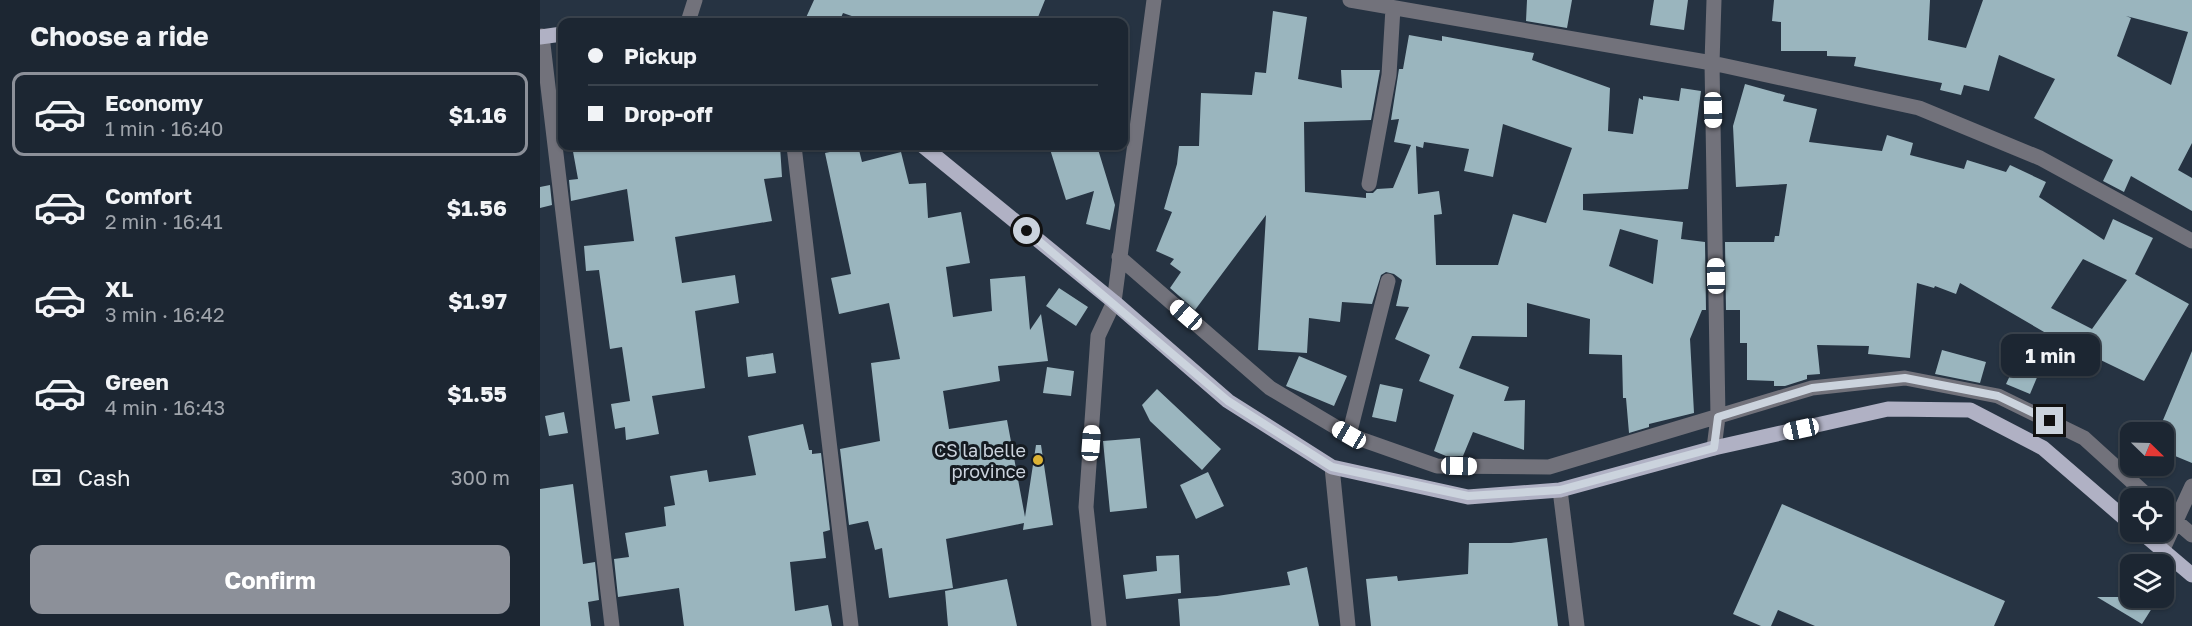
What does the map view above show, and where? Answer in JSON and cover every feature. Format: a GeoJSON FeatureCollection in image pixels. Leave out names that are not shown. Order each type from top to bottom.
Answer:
{"type":"FeatureCollection","features":[{"type":"Feature","properties":{"kind":"main road"},"geometry":{"type":"LineString","coordinates":[[541,37],[558,35]]}},
{"type":"Feature","properties":{"kind":"main road"},"geometry":{"type":"LineString","coordinates":[[928,150],[1114,302],[1228,401],[1332,467],[1468,496],[1560,490],[1714,448],[1888,409],[1970,411],[2043,448],[2120,514]]}},
{"type":"Feature","properties":{"kind":"main road"},"geometry":{"type":"LineString","coordinates":[[2152,542],[2192,575]]}},
{"type":"Feature","properties":{"kind":"street"},"geometry":{"type":"LineString","coordinates":[[689,18],[695,0]]}},
{"type":"Feature","properties":{"kind":"street"},"geometry":{"type":"LineString","coordinates":[[1100,626],[1086,507],[1098,336],[1114,302],[1154,0]]}},
{"type":"Feature","properties":{"kind":"street"},"geometry":{"type":"LineString","coordinates":[[1350,0],[1712,63],[1919,108],[2040,158],[2192,241]]}},
{"type":"Feature","properties":{"kind":"street"},"geometry":{"type":"LineString","coordinates":[[1714,0],[1712,63],[1718,417],[1714,448]]}},
{"type":"Feature","properties":{"kind":"street"},"geometry":{"type":"LineString","coordinates":[[1369,184],[1389,75],[1393,8]]}},
{"type":"Feature","properties":{"kind":"street"},"geometry":{"type":"LineString","coordinates":[[541,37],[612,626]]}},
{"type":"Feature","properties":{"kind":"street"},"geometry":{"type":"LineString","coordinates":[[794,150],[851,626]]}},
{"type":"Feature","properties":{"kind":"street"},"geometry":{"type":"LineString","coordinates":[[1119,257],[1270,388],[1349,435],[1437,466],[1549,467],[1812,388],[1905,378],[1998,396],[2084,438],[2139,488]]}},
{"type":"Feature","properties":{"kind":"street"},"geometry":{"type":"LineString","coordinates":[[1349,435],[1388,281]]}},
{"type":"Feature","properties":{"kind":"street"},"geometry":{"type":"LineString","coordinates":[[1332,467],[1348,626]]}},
{"type":"Feature","properties":{"kind":"street"},"geometry":{"type":"LineString","coordinates":[[2162,551],[2192,486]]}},
{"type":"Feature","properties":{"kind":"street"},"geometry":{"type":"LineString","coordinates":[[1560,490],[1577,626]]}},
{"type":"Feature","properties":{"kind":"street"},"geometry":{"type":"LineString","coordinates":[[2176,522],[2192,535]]}},
{"type":"Feature","properties":{"kind":"building"},"geometry":{"type":"Polygon","coordinates":[[[814,0],[1045,0],[1038,18],[857,18],[843,13],[841,18],[806,18],[814,0]]]}},
{"type":"Feature","properties":{"kind":"building"},"geometry":{"type":"Polygon","coordinates":[[[1527,0],[1572,0],[1567,28],[1526,21],[1527,0]]]}},
{"type":"Feature","properties":{"kind":"building"},"geometry":{"type":"Polygon","coordinates":[[[1654,0],[1688,0],[1684,30],[1650,25],[1654,0]]]}},
{"type":"Feature","properties":{"kind":"building"},"geometry":{"type":"Polygon","coordinates":[[[1774,0],[1930,0],[1928,40],[1966,48],[1983,0],[2192,0],[2192,33],[2192,143],[2178,170],[2192,178],[2192,211],[2131,176],[2124,192],[2103,181],[2113,160],[2034,118],[2055,79],[1999,55],[1989,91],[1964,85],[1961,95],[1940,90],[1942,83],[1854,66],[1856,57],[1827,56],[1827,51],[1781,51],[1781,22],[1772,21],[1774,0]],[[2126,16],[2131,18],[2117,56],[2171,85],[2188,32],[2192,33],[2126,16]]]}},
{"type":"Feature","properties":{"kind":"building"},"geometry":{"type":"Polygon","coordinates":[[[1273,11],[1307,17],[1298,79],[1342,88],[1341,70],[1380,70],[1371,120],[1304,122],[1305,192],[1366,198],[1366,193],[1373,193],[1377,189],[1393,188],[1411,145],[1394,142],[1399,119],[1391,120],[1399,69],[1403,69],[1409,35],[1442,41],[1442,36],[1534,53],[1532,60],[1610,88],[1608,131],[1633,134],[1639,98],[1643,100],[1643,96],[1679,101],[1681,88],[1701,91],[1688,189],[1583,194],[1583,210],[1683,222],[1681,239],[1705,242],[1706,310],[1702,310],[1690,339],[1694,413],[1649,424],[1649,427],[1629,433],[1626,398],[1623,398],[1622,355],[1589,354],[1590,319],[1527,303],[1527,337],[1472,336],[1459,368],[1509,387],[1504,401],[1525,400],[1524,450],[1473,432],[1463,456],[1446,456],[1434,451],[1454,395],[1419,381],[1430,355],[1395,339],[1409,307],[1396,306],[1402,280],[1394,274],[1386,272],[1381,275],[1372,304],[1342,302],[1340,322],[1309,318],[1307,353],[1258,350],[1266,215],[1195,310],[1170,288],[1181,272],[1170,264],[1174,259],[1156,251],[1172,212],[1164,209],[1177,164],[1179,146],[1199,146],[1201,93],[1252,95],[1255,72],[1266,73],[1273,11]],[[1503,124],[1493,177],[1464,171],[1469,149],[1424,142],[1423,148],[1416,146],[1418,194],[1439,191],[1442,214],[1434,215],[1436,265],[1498,265],[1513,214],[1546,223],[1572,148],[1503,124]],[[1620,229],[1609,266],[1653,284],[1658,240],[1620,229]]]}},
{"type":"Feature","properties":{"kind":"building"},"geometry":{"type":"Polygon","coordinates":[[[1745,84],[1785,95],[1783,101],[1817,109],[1809,142],[1882,151],[1887,135],[1913,143],[1910,155],[1964,169],[1967,160],[2006,172],[2010,165],[2046,182],[2039,197],[2104,240],[2113,219],[2153,238],[2135,274],[2189,304],[2144,381],[2051,336],[1960,283],[1956,294],[1935,286],[1934,288],[1917,283],[1910,358],[1868,354],[1869,346],[1817,345],[1820,374],[1807,375],[1807,379],[1785,386],[1774,386],[1774,381],[1747,380],[1747,343],[1740,343],[1740,310],[1726,310],[1725,242],[1774,242],[1775,236],[1779,236],[1787,184],[1736,187],[1733,126],[1745,84]],[[2083,259],[2051,308],[2092,329],[2127,280],[2083,259]]]}},
{"type":"Feature","properties":{"kind":"building"},"geometry":{"type":"Polygon","coordinates":[[[573,150],[780,150],[782,177],[764,179],[772,221],[675,237],[682,283],[735,275],[739,303],[695,311],[705,388],[652,396],[659,434],[626,440],[625,427],[615,429],[611,404],[630,401],[622,347],[610,349],[599,270],[586,271],[584,246],[634,241],[627,189],[571,201],[569,180],[578,179],[573,150]]]}},
{"type":"Feature","properties":{"kind":"building"},"geometry":{"type":"Polygon","coordinates":[[[859,150],[862,162],[901,152],[909,184],[926,183],[928,218],[961,212],[970,263],[946,267],[953,317],[992,311],[990,279],[1025,276],[1030,330],[1041,314],[1048,361],[998,366],[1000,381],[943,391],[949,429],[1007,420],[1025,517],[1036,445],[1041,445],[1053,525],[1023,530],[1024,523],[946,539],[953,588],[889,598],[882,548],[875,550],[868,521],[849,525],[840,449],[880,441],[871,363],[900,359],[889,303],[839,314],[831,278],[851,274],[825,153],[859,150]]]}},
{"type":"Feature","properties":{"kind":"building"},"geometry":{"type":"Polygon","coordinates":[[[1050,150],[1098,150],[1115,205],[1110,230],[1086,224],[1094,191],[1066,200],[1050,150]]]}},
{"type":"Feature","properties":{"kind":"building"},"geometry":{"type":"Polygon","coordinates":[[[550,185],[552,205],[540,208],[540,187],[550,185]]]}},
{"type":"Feature","properties":{"kind":"building"},"geometry":{"type":"Polygon","coordinates":[[[1059,288],[1088,307],[1076,326],[1046,306],[1059,288]]]}},
{"type":"Feature","properties":{"kind":"building"},"geometry":{"type":"Polygon","coordinates":[[[1942,350],[1986,362],[1980,383],[1935,374],[1942,350]]]}},
{"type":"Feature","properties":{"kind":"building"},"geometry":{"type":"Polygon","coordinates":[[[2192,351],[2192,463],[2174,456],[2174,422],[2162,422],[2192,351]]]}},
{"type":"Feature","properties":{"kind":"building"},"geometry":{"type":"Polygon","coordinates":[[[773,353],[776,373],[748,377],[746,357],[773,353]]]}},
{"type":"Feature","properties":{"kind":"building"},"geometry":{"type":"Polygon","coordinates":[[[1299,356],[1347,376],[1334,406],[1286,386],[1299,356]]]}},
{"type":"Feature","properties":{"kind":"building"},"geometry":{"type":"Polygon","coordinates":[[[2015,365],[2038,375],[2030,394],[2006,384],[2015,365]]]}},
{"type":"Feature","properties":{"kind":"building"},"geometry":{"type":"Polygon","coordinates":[[[1047,367],[1074,371],[1071,396],[1043,393],[1047,367]]]}},
{"type":"Feature","properties":{"kind":"building"},"geometry":{"type":"Polygon","coordinates":[[[1380,384],[1403,389],[1396,422],[1372,417],[1380,384]]]}},
{"type":"Feature","properties":{"kind":"building"},"geometry":{"type":"Polygon","coordinates":[[[1157,389],[1221,449],[1202,470],[1150,421],[1142,405],[1157,389]]]}},
{"type":"Feature","properties":{"kind":"building"},"geometry":{"type":"Polygon","coordinates":[[[564,412],[568,433],[549,436],[545,416],[564,412]]]}},
{"type":"Feature","properties":{"kind":"building"},"geometry":{"type":"Polygon","coordinates":[[[803,424],[809,450],[812,450],[812,454],[821,453],[830,530],[823,532],[826,558],[790,562],[795,611],[828,605],[832,626],[684,626],[679,588],[618,597],[614,559],[629,557],[625,533],[666,526],[664,507],[675,505],[670,476],[707,470],[709,482],[756,475],[748,436],[803,424]]]}},
{"type":"Feature","properties":{"kind":"building"},"geometry":{"type":"Polygon","coordinates":[[[1140,438],[1147,508],[1110,512],[1103,441],[1140,438]]]}},
{"type":"Feature","properties":{"kind":"building"},"geometry":{"type":"Polygon","coordinates":[[[1208,472],[1224,506],[1196,519],[1180,485],[1208,472]]]}},
{"type":"Feature","properties":{"kind":"building"},"geometry":{"type":"Polygon","coordinates":[[[573,484],[583,564],[595,562],[599,600],[588,602],[591,626],[540,626],[540,489],[573,484]]]}},
{"type":"Feature","properties":{"kind":"building"},"geometry":{"type":"Polygon","coordinates":[[[1782,504],[2005,601],[1994,626],[1815,626],[1778,610],[1771,626],[1761,626],[1733,614],[1782,504]]]}},
{"type":"Feature","properties":{"kind":"building"},"geometry":{"type":"Polygon","coordinates":[[[1547,538],[1558,626],[1371,626],[1366,579],[1397,576],[1398,581],[1468,574],[1469,543],[1511,543],[1547,538]]]}},
{"type":"Feature","properties":{"kind":"building"},"geometry":{"type":"Polygon","coordinates":[[[1179,555],[1181,593],[1126,599],[1123,575],[1157,571],[1156,556],[1179,555]]]}},
{"type":"Feature","properties":{"kind":"building"},"geometry":{"type":"Polygon","coordinates":[[[1307,567],[1319,626],[1180,626],[1178,599],[1217,596],[1290,585],[1287,572],[1307,567]]]}},
{"type":"Feature","properties":{"kind":"building"},"geometry":{"type":"Polygon","coordinates":[[[1007,579],[1017,626],[948,626],[945,591],[1007,579]]]}},
{"type":"Feature","properties":{"kind":"building"},"geometry":{"type":"Polygon","coordinates":[[[2097,597],[2120,597],[2120,608],[2152,608],[2142,624],[2097,597]]]}},
{"type":"Feature","properties":{"kind":"place","name":"CS la belle province"},"geometry":{"type":"Point","coordinates":[1038,460]}},
{"type":"Feature","properties":{"kind":"route"},"geometry":{"type":"LineString","coordinates":[[1027,231],[1114,302],[1228,401],[1332,467],[1468,496],[1560,490],[1714,448],[1718,417],[1812,388],[1905,378],[1998,396],[2050,421]]}}]}
